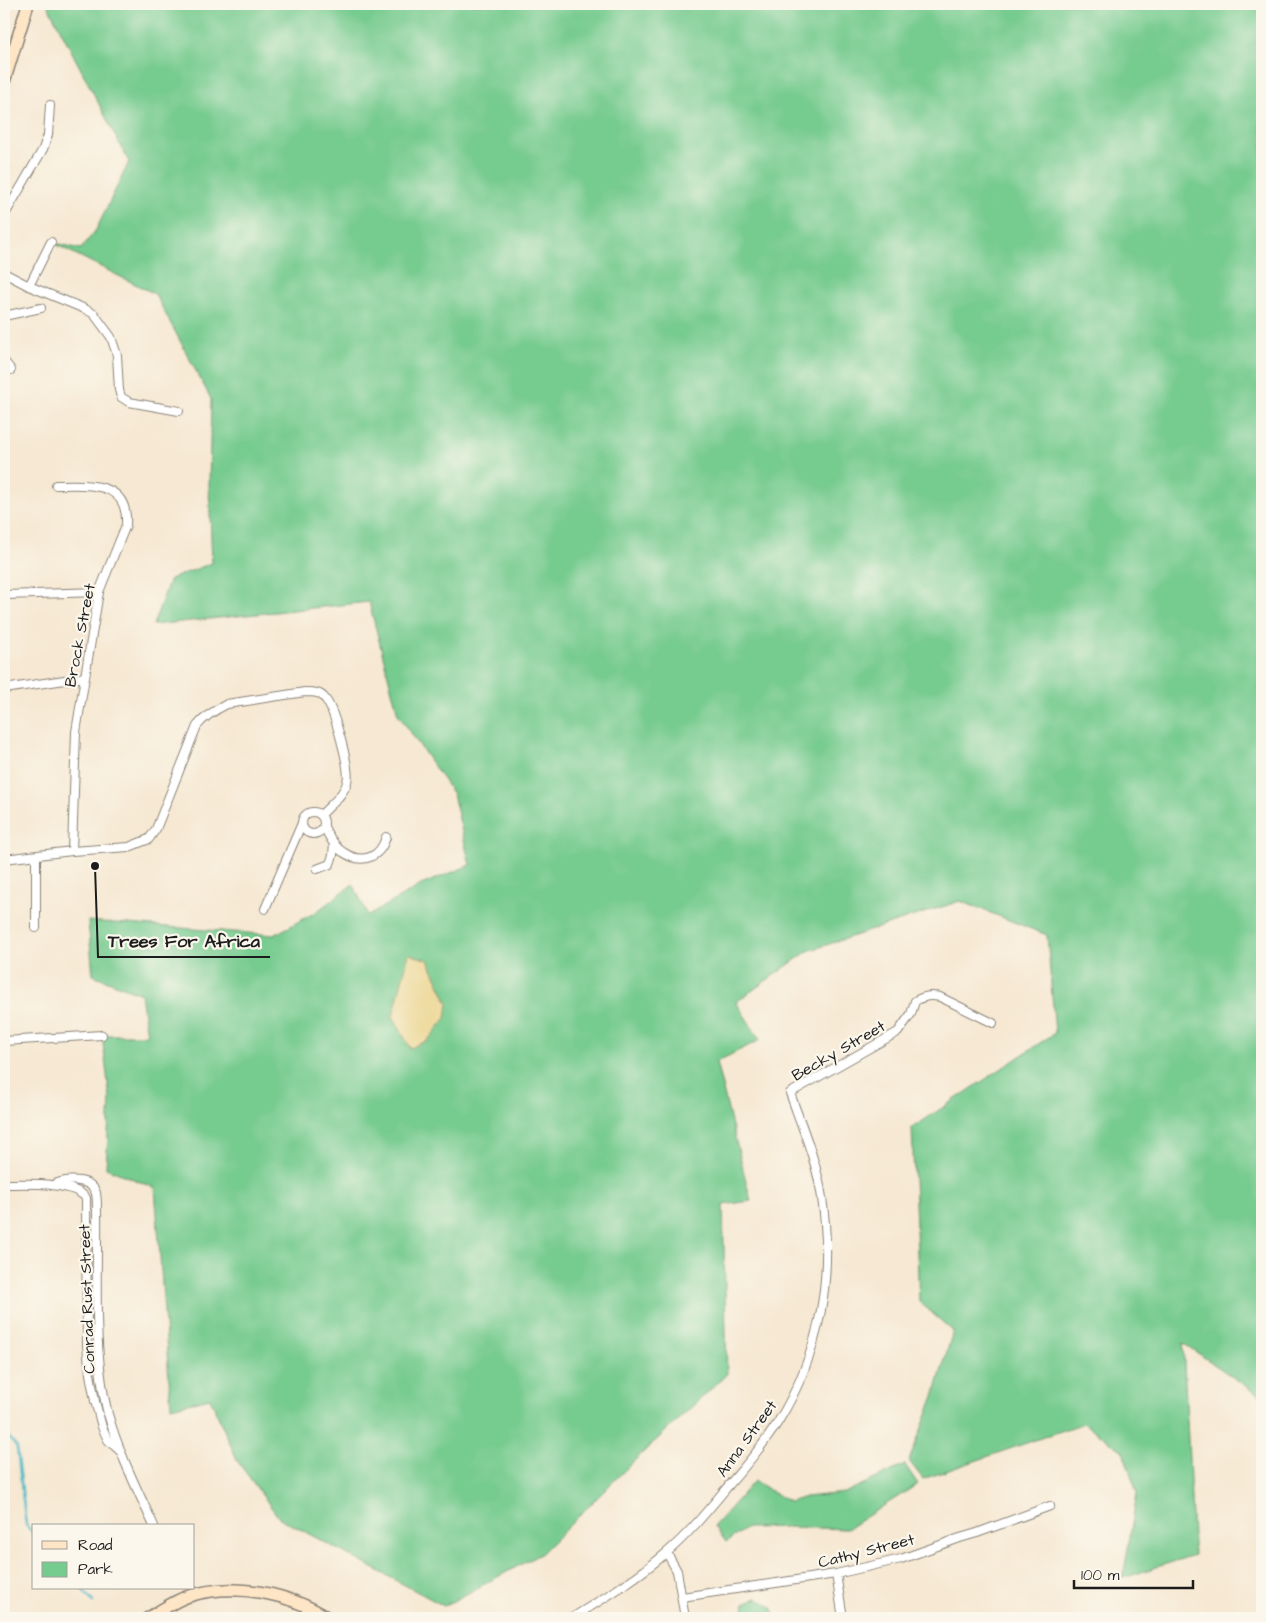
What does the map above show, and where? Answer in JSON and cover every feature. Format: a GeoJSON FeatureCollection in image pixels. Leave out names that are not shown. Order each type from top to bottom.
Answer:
{"type":"FeatureCollection","features":[{"type":"Feature","properties":{"kind":"street"},"geometry":{"type":"LineString","coordinates":[[4,82],[28,4]]}},
{"type":"Feature","properties":{"kind":"street"},"geometry":{"type":"LineString","coordinates":[[4,216],[43,149],[48,135],[50,105]]}},
{"type":"Feature","properties":{"kind":"street"},"geometry":{"type":"LineString","coordinates":[[29,286],[51,242]]}},
{"type":"Feature","properties":{"kind":"street"},"geometry":{"type":"LineString","coordinates":[[4,273],[29,286],[86,309],[100,320],[111,336],[117,355],[119,390],[122,397],[129,402],[179,411]]}},
{"type":"Feature","properties":{"kind":"street"},"geometry":{"type":"LineString","coordinates":[[4,316],[41,308]]}},
{"type":"Feature","properties":{"kind":"street"},"geometry":{"type":"LineString","coordinates":[[4,361],[11,370]]}},
{"type":"Feature","properties":{"kind":"street","name":"Brock Street"},"geometry":{"type":"LineString","coordinates":[[56,484],[99,486],[114,493],[124,504],[126,514],[126,525],[99,592],[76,732],[72,851]]}},
{"type":"Feature","properties":{"kind":"street"},"geometry":{"type":"LineString","coordinates":[[4,595],[99,592]]}},
{"type":"Feature","properties":{"kind":"street"},"geometry":{"type":"LineString","coordinates":[[4,690],[85,677]]}},
{"type":"Feature","properties":{"kind":"street"},"geometry":{"type":"LineString","coordinates":[[4,859],[129,847],[149,839],[156,830],[197,726],[210,714],[227,704],[305,692],[317,692],[327,701],[349,772],[344,790],[321,815]]}},
{"type":"Feature","properties":{"kind":"street"},"geometry":{"type":"LineString","coordinates":[[265,909],[306,814],[311,812],[321,815],[324,827],[334,843],[341,852],[351,856],[370,857],[377,854],[382,848],[386,837]]}},
{"type":"Feature","properties":{"kind":"street"},"geometry":{"type":"LineString","coordinates":[[302,823],[304,830],[311,834],[319,833],[324,827]]}},
{"type":"Feature","properties":{"kind":"street"},"geometry":{"type":"LineString","coordinates":[[317,869],[330,864],[334,843]]}},
{"type":"Feature","properties":{"kind":"street"},"geometry":{"type":"LineString","coordinates":[[36,856],[36,928]]}},
{"type":"Feature","properties":{"kind":"street","name":"Becky Street"},"geometry":{"type":"LineString","coordinates":[[790,1093],[898,1032],[911,1014],[915,1002],[924,996],[940,997],[993,1023]]}},
{"type":"Feature","properties":{"kind":"street"},"geometry":{"type":"LineString","coordinates":[[4,1041],[102,1035]]}},
{"type":"Feature","properties":{"kind":"street","name":"Anna Street"},"geometry":{"type":"LineString","coordinates":[[572,1618],[629,1582],[667,1553],[701,1518],[758,1450],[778,1422],[795,1391],[808,1360],[821,1315],[826,1283],[825,1223],[822,1196],[816,1171],[790,1093]]}},
{"type":"Feature","properties":{"kind":"street","name":"Conrad Rust Street"},"geometry":{"type":"LineString","coordinates":[[53,1185],[59,1182],[81,1181],[92,1187],[96,1192],[100,1366],[108,1415],[119,1450],[153,1524]]}},
{"type":"Feature","properties":{"kind":"street"},"geometry":{"type":"LineString","coordinates":[[4,1184],[53,1185]]}},
{"type":"Feature","properties":{"kind":"street","name":"Conrad Rust Street"},"geometry":{"type":"LineString","coordinates":[[53,1185],[78,1190],[86,1198],[87,1345],[90,1374],[102,1427],[108,1440],[119,1450]]}},
{"type":"Feature","properties":{"kind":"street","name":"Cathy Street"},"geometry":{"type":"LineString","coordinates":[[682,1597],[836,1574],[901,1559],[1050,1506]]}},
{"type":"Feature","properties":{"kind":"street"},"geometry":{"type":"LineString","coordinates":[[667,1553],[677,1571],[685,1618]]}},
{"type":"Feature","properties":{"kind":"street"},"geometry":{"type":"LineString","coordinates":[[836,1574],[843,1618]]}},
{"type":"Feature","properties":{"kind":"street"},"geometry":{"type":"LineString","coordinates":[[148,1618],[185,1592],[239,1589],[277,1596],[315,1610],[328,1618]]}},
{"type":"Feature","properties":{"kind":"green space"},"geometry":{"type":"Polygon","coordinates":[[[47,4],[1262,4],[1262,1397],[1183,1343],[1194,1555],[1123,1578],[1137,1493],[1123,1451],[1084,1423],[923,1479],[909,1461],[934,1396],[953,1331],[919,1302],[912,1128],[1055,1033],[1047,935],[960,901],[808,951],[736,1002],[760,1040],[716,1062],[751,1201],[723,1205],[727,1374],[634,1461],[542,1553],[444,1606],[279,1518],[238,1462],[210,1398],[171,1407],[155,1188],[106,1168],[110,1099],[102,1035],[147,1035],[141,994],[93,975],[88,921],[274,935],[316,912],[353,884],[368,916],[421,885],[470,865],[453,794],[398,714],[369,602],[153,625],[170,579],[212,563],[209,488],[211,399],[155,294],[51,242],[81,249],[96,230],[129,162],[47,4]]]}},
{"type":"Feature","properties":{"kind":"green space"},"geometry":{"type":"Polygon","coordinates":[[[905,1465],[918,1484],[847,1529],[747,1528],[726,1542],[714,1526],[754,1481],[790,1502],[805,1497],[844,1493],[905,1465]]]}},
{"type":"Feature","properties":{"kind":"green space"},"geometry":{"type":"Polygon","coordinates":[[[757,1598],[772,1607],[776,1618],[743,1618],[745,1603],[757,1598]]]}},
{"type":"Feature","properties":{"kind":"sand"},"geometry":{"type":"Polygon","coordinates":[[[409,954],[428,960],[448,1003],[446,1018],[427,1041],[410,1048],[393,1016],[409,954]]]}},
{"type":"Feature","properties":{"kind":"waterway"},"geometry":{"type":"LineString","coordinates":[[4,1431],[17,1448],[26,1525],[32,1532]]}},
{"type":"Feature","properties":{"kind":"waterway"},"geometry":{"type":"LineString","coordinates":[[83,1590],[93,1602]]}},
{"type":"Feature","properties":{"kind":"place","name":"Trees For Africa"},"geometry":{"type":"Point","coordinates":[95,866]}}]}
